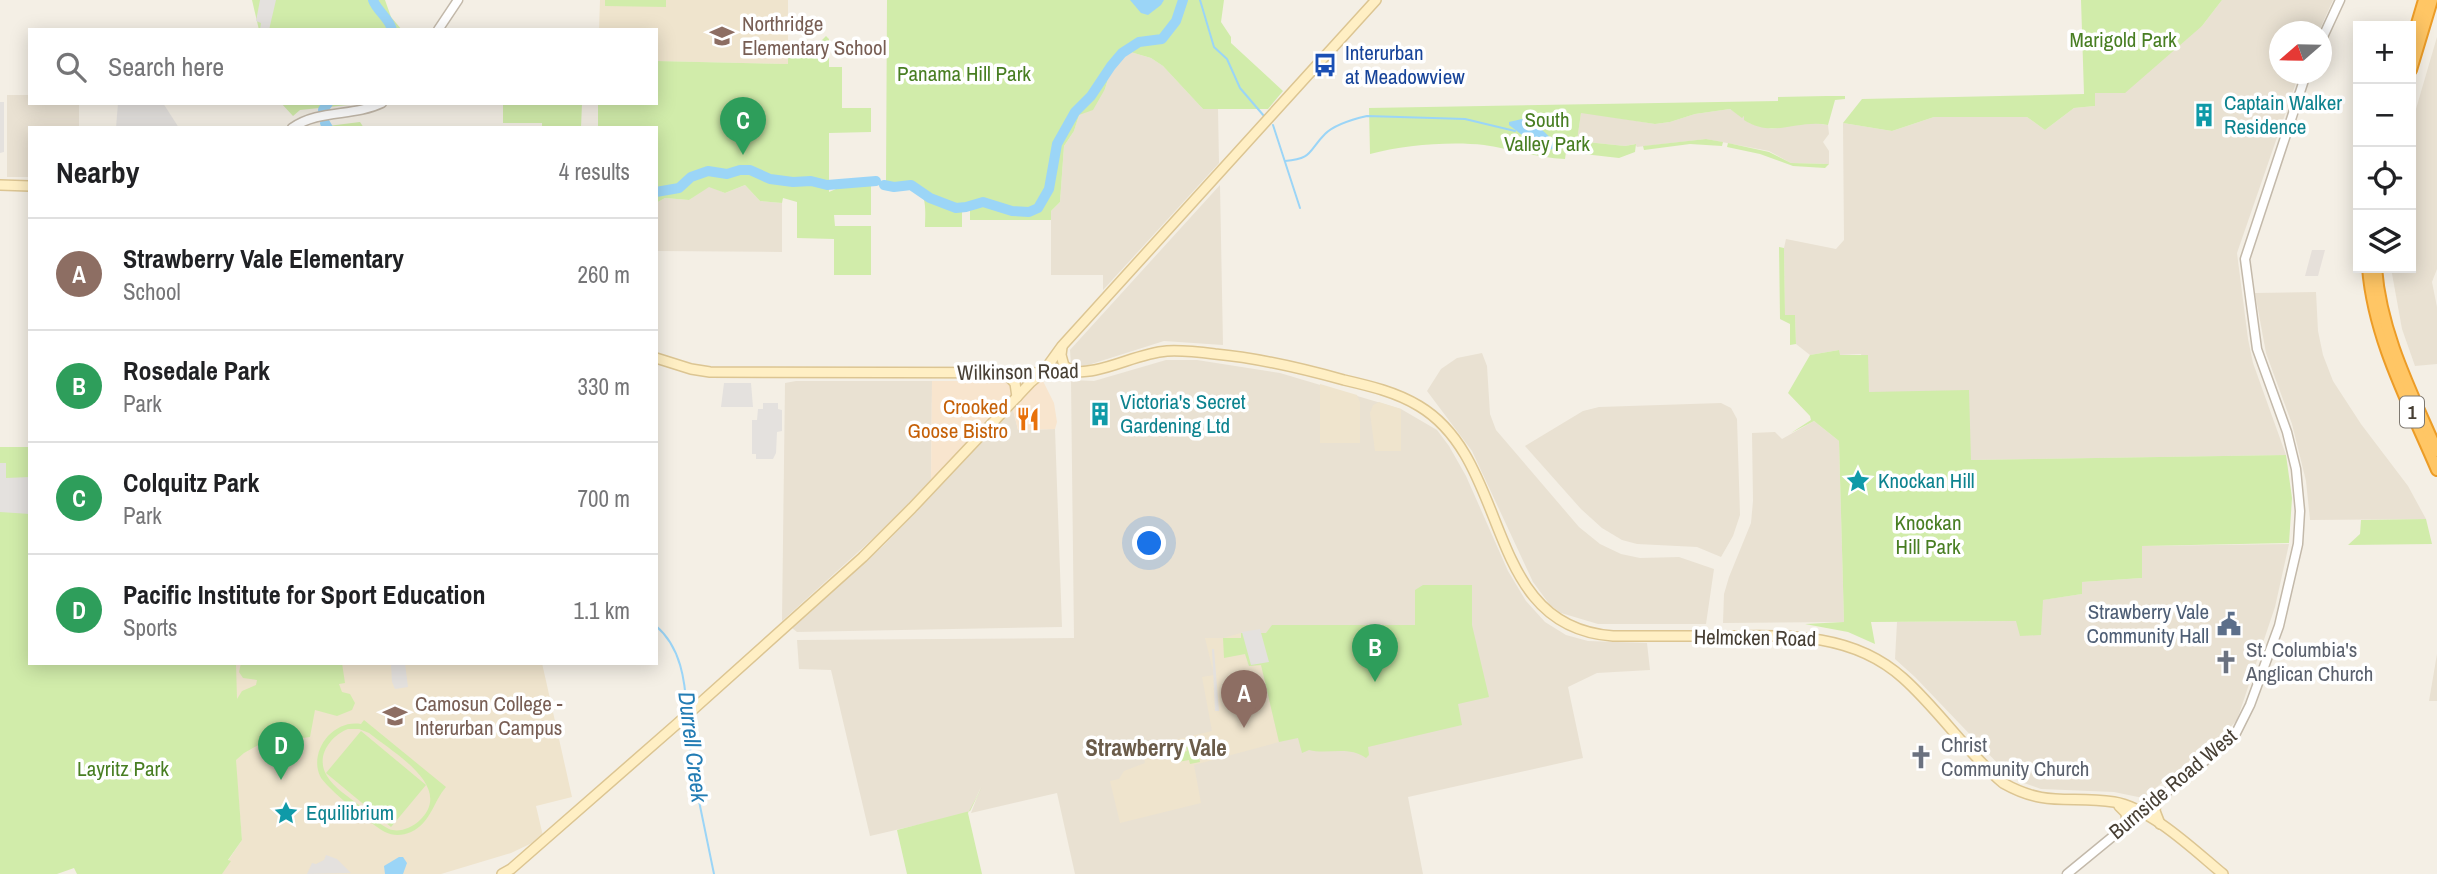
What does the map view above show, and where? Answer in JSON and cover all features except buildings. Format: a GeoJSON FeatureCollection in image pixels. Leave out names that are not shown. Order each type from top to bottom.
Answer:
{"type":"FeatureCollection","features":[{"type":"Feature","properties":{"kind":"highway"},"geometry":{"type":"LineString","coordinates":[[2416,27],[2424,0]]}},
{"type":"Feature","properties":{"kind":"highway"},"geometry":{"type":"LineString","coordinates":[[2416,53],[2432,0]]}},
{"type":"Feature","properties":{"kind":"highway","name":"1"},"geometry":{"type":"LineString","coordinates":[[2369,273],[2382,340],[2437,470]]}},
{"type":"Feature","properties":{"kind":"highway","name":"1"},"geometry":{"type":"LineString","coordinates":[[2377,273],[2388,333],[2437,450]]}},
{"type":"Feature","properties":{"kind":"main road"},"geometry":{"type":"LineString","coordinates":[[502,874],[653,746],[863,556],[912,508],[1044,371],[1062,346],[1376,0]]}},
{"type":"Feature","properties":{"kind":"main road"},"geometry":{"type":"LineString","coordinates":[[0,185],[28,186]]}},
{"type":"Feature","properties":{"kind":"main road"},"geometry":{"type":"LineString","coordinates":[[1062,346],[1060,355],[1064,366],[1077,372]]}},
{"type":"Feature","properties":{"kind":"main road","name":"Wilkinson Road"},"geometry":{"type":"LineString","coordinates":[[658,359],[710,372],[1077,372],[1095,370],[1164,351],[1181,350],[1281,363],[1375,388]]}},
{"type":"Feature","properties":{"kind":"main road"},"geometry":{"type":"LineString","coordinates":[[1005,373],[1015,383],[1017,397]]}},
{"type":"Feature","properties":{"kind":"main road","name":"Helmcken Road"},"geometry":{"type":"LineString","coordinates":[[1375,388],[1420,407],[1450,434],[1474,473],[1527,589],[1542,608],[1564,624],[1599,635],[1802,636],[1835,641],[1858,649],[1903,678],[1995,777],[2012,789],[2047,800],[2116,802],[2140,812],[2161,826],[2223,874]]}},
{"type":"Feature","properties":{"kind":"main road"},"geometry":{"type":"LineString","coordinates":[[2156,799],[2155,811],[2161,826]]}},
{"type":"Feature","properties":{"kind":"main road"},"geometry":{"type":"LineString","coordinates":[[2116,802],[2126,813],[2127,823]]}},
{"type":"Feature","properties":{"kind":"street"},"geometry":{"type":"LineString","coordinates":[[439,28],[458,0]]}},
{"type":"Feature","properties":{"kind":"street"},"geometry":{"type":"LineString","coordinates":[[2330,21],[2340,0]]}},
{"type":"Feature","properties":{"kind":"street","name":"Burnside Road West"},"geometry":{"type":"LineString","coordinates":[[2067,874],[2238,732],[2279,626],[2294,569],[2300,522],[2296,469],[2287,432],[2258,349],[2245,259],[2303,84]]}},
{"type":"Feature","properties":{"kind":"street"},"geometry":{"type":"LineString","coordinates":[[295,126],[318,116],[362,111],[377,105]]}},
{"type":"Feature","properties":{"kind":"shaded area"},"geometry":{"type":"Polygon","coordinates":[[[260,0],[276,0],[269,28],[260,28],[261,23],[256,21],[260,0]]]}},
{"type":"Feature","properties":{"kind":"shaded area","name":"Northridge Elementary School"},"geometry":{"type":"Polygon","coordinates":[[[600,0],[788,0],[788,64],[658,61],[658,28],[599,28],[600,0]]]}},
{"type":"Feature","properties":{"kind":"shaded area"},"geometry":{"type":"Polygon","coordinates":[[[2222,0],[2333,0],[2324,21],[2269,21],[2269,84],[2296,84],[2237,253],[2253,363],[2286,455],[1970,460],[1869,392],[1861,354],[1839,355],[1839,350],[1810,355],[1796,344],[1795,315],[1785,315],[1784,248],[1786,239],[1836,249],[1844,240],[1843,123],[1892,131],[1934,117],[2027,117],[2045,130],[2074,108],[2095,106],[2095,93],[2202,26],[2222,0]]]}},
{"type":"Feature","properties":{"kind":"shaded area"},"geometry":{"type":"Polygon","coordinates":[[[2437,37],[2437,269],[2432,282],[2437,307],[2437,364],[2415,366],[2402,329],[2392,273],[2416,273],[2416,109],[2437,37]]]}},
{"type":"Feature","properties":{"kind":"shaded area"},"geometry":{"type":"Polygon","coordinates":[[[1127,51],[1151,58],[1163,66],[1203,109],[1218,109],[1219,163],[1103,290],[1103,275],[1051,275],[1051,211],[1060,202],[1064,146],[1074,131],[1079,115],[1105,89],[1110,72],[1127,51]]]}},
{"type":"Feature","properties":{"kind":"shaded area"},"geometry":{"type":"Polygon","coordinates":[[[7,95],[28,95],[28,105],[79,105],[79,126],[28,126],[28,177],[7,177],[7,95]]]}},
{"type":"Feature","properties":{"kind":"shaded area"},"geometry":{"type":"Polygon","coordinates":[[[0,102],[4,102],[4,152],[0,153],[0,102]]]}},
{"type":"Feature","properties":{"kind":"shaded area"},"geometry":{"type":"Polygon","coordinates":[[[118,105],[164,105],[178,126],[116,126],[118,105]]]}},
{"type":"Feature","properties":{"kind":"shaded area"},"geometry":{"type":"Polygon","coordinates":[[[1730,109],[1744,116],[1749,123],[1772,129],[1808,122],[1828,125],[1829,134],[1823,142],[1829,151],[1829,164],[1791,163],[1769,151],[1706,139],[1637,147],[1635,144],[1625,146],[1577,141],[1581,112],[1655,124],[1730,109]]]}},
{"type":"Feature","properties":{"kind":"shaded area"},"geometry":{"type":"Polygon","coordinates":[[[745,185],[760,201],[782,203],[782,252],[658,251],[658,202],[665,198],[689,200],[709,186],[725,193],[745,185]]]}},
{"type":"Feature","properties":{"kind":"shaded area"},"geometry":{"type":"Polygon","coordinates":[[[1220,185],[1223,345],[1164,341],[1085,366],[1071,365],[1070,350],[1220,185]]]}},
{"type":"Feature","properties":{"kind":"shaded area"},"geometry":{"type":"Polygon","coordinates":[[[2312,250],[2325,250],[2318,276],[2305,276],[2312,250]]]}},
{"type":"Feature","properties":{"kind":"shaded area"},"geometry":{"type":"Polygon","coordinates":[[[2316,292],[2318,331],[2323,355],[2333,381],[2361,424],[2408,486],[2426,519],[2310,520],[2306,481],[2292,424],[2266,353],[2255,293],[2316,292]]]}},
{"type":"Feature","properties":{"kind":"shaded area"},"geometry":{"type":"Polygon","coordinates":[[[1482,353],[1487,366],[1490,414],[1496,430],[1579,527],[1600,544],[1621,554],[1640,558],[1679,557],[1714,569],[1706,624],[1598,624],[1561,613],[1550,605],[1533,582],[1472,451],[1427,391],[1441,369],[1457,358],[1482,353]]]}},
{"type":"Feature","properties":{"kind":"shaded area"},"geometry":{"type":"Polygon","coordinates":[[[1166,360],[1197,360],[1280,373],[1401,409],[1437,430],[1466,476],[1508,571],[1526,601],[1545,622],[1566,635],[1588,641],[1647,643],[1650,670],[1597,673],[1568,687],[1583,758],[1408,797],[1423,874],[1075,874],[1057,793],[971,813],[981,787],[970,811],[870,836],[831,670],[799,669],[797,640],[1074,638],[1071,380],[1094,381],[1166,360]]]}},
{"type":"Feature","properties":{"kind":"shaded area"},"geometry":{"type":"Polygon","coordinates":[[[932,381],[931,481],[889,524],[782,621],[785,383],[932,381]]]}},
{"type":"Feature","properties":{"kind":"shaded area"},"geometry":{"type":"Polygon","coordinates":[[[932,381],[1007,381],[1011,383],[1013,394],[931,481],[932,381]]]}},
{"type":"Feature","properties":{"kind":"shaded area"},"geometry":{"type":"Polygon","coordinates":[[[1043,381],[1054,403],[1057,422],[1055,429],[1018,430],[1013,410],[1037,382],[1043,381]]]}},
{"type":"Feature","properties":{"kind":"shaded area"},"geometry":{"type":"Polygon","coordinates":[[[724,383],[751,383],[753,407],[721,407],[724,383]]]}},
{"type":"Feature","properties":{"kind":"shaded area"},"geometry":{"type":"Polygon","coordinates":[[[1320,384],[1357,395],[1360,402],[1360,443],[1320,443],[1320,384]]]}},
{"type":"Feature","properties":{"kind":"shaded area"},"geometry":{"type":"Polygon","coordinates":[[[1379,402],[1401,409],[1401,451],[1375,451],[1370,413],[1373,405],[1379,402]]]}},
{"type":"Feature","properties":{"kind":"shaded area"},"geometry":{"type":"Polygon","coordinates":[[[763,403],[778,403],[778,409],[782,410],[782,431],[777,432],[773,459],[756,459],[756,454],[752,454],[752,420],[757,420],[758,409],[763,409],[763,403]]]}},
{"type":"Feature","properties":{"kind":"shaded area"},"geometry":{"type":"Polygon","coordinates":[[[1721,403],[1731,408],[1737,419],[1740,515],[1733,536],[1721,557],[1697,547],[1637,544],[1622,540],[1602,528],[1581,509],[1525,446],[1583,411],[1599,407],[1721,403]]]}},
{"type":"Feature","properties":{"kind":"shaded area"},"geometry":{"type":"Polygon","coordinates":[[[1013,410],[1018,430],[1055,429],[1062,627],[797,632],[792,628],[884,545],[1013,410]]]}},
{"type":"Feature","properties":{"kind":"shaded area"},"geometry":{"type":"Polygon","coordinates":[[[1814,421],[1839,441],[1844,622],[1723,623],[1724,594],[1751,523],[1752,433],[1775,432],[1782,439],[1814,421]]]}},
{"type":"Feature","properties":{"kind":"shaded area"},"geometry":{"type":"Polygon","coordinates":[[[0,463],[6,463],[6,478],[28,477],[28,514],[0,512],[0,463]]]}},
{"type":"Feature","properties":{"kind":"shaded area"},"geometry":{"type":"Polygon","coordinates":[[[2289,544],[2275,607],[2237,720],[2226,732],[2143,798],[2114,792],[2041,789],[2021,782],[2003,769],[1895,659],[1897,622],[2016,621],[2042,600],[2082,594],[2082,582],[2142,578],[2142,546],[2289,544]]]}},
{"type":"Feature","properties":{"kind":"shaded area"},"geometry":{"type":"Polygon","coordinates":[[[1260,629],[1269,662],[1251,665],[1242,632],[1260,629]]]}},
{"type":"Feature","properties":{"kind":"shaded area"},"geometry":{"type":"Polygon","coordinates":[[[1241,633],[1248,666],[1261,665],[1279,742],[1194,765],[1201,803],[1120,823],[1110,781],[1119,779],[1124,771],[1145,763],[1142,748],[1212,731],[1202,677],[1214,675],[1205,638],[1223,638],[1241,633]]]}},
{"type":"Feature","properties":{"kind":"shaded area"},"geometry":{"type":"Polygon","coordinates":[[[1214,649],[1219,711],[1215,711],[1214,649]]]}},
{"type":"Feature","properties":{"kind":"shaded area"},"geometry":{"type":"Polygon","coordinates":[[[2437,654],[2437,701],[2429,701],[2437,654]]]}},
{"type":"Feature","properties":{"kind":"shaded area","name":"Camosun College - Interurban Campus"},"geometry":{"type":"Polygon","coordinates":[[[236,665],[542,665],[572,797],[536,806],[543,836],[532,843],[511,853],[441,874],[219,874],[242,840],[236,769],[236,665]]]}},
{"type":"Feature","properties":{"kind":"shaded area"},"geometry":{"type":"Polygon","coordinates":[[[391,665],[405,665],[408,687],[395,689],[391,665]]]}},
{"type":"Feature","properties":{"kind":"shaded area"},"geometry":{"type":"Polygon","coordinates":[[[326,855],[337,859],[351,873],[307,874],[312,863],[324,860],[326,855]]]}},
{"type":"Feature","properties":{"kind":"green space"},"geometry":{"type":"Polygon","coordinates":[[[252,0],[385,0],[391,17],[400,28],[259,28],[252,0]]]}},
{"type":"Feature","properties":{"kind":"green space"},"geometry":{"type":"Polygon","coordinates":[[[605,0],[666,0],[666,7],[605,6],[605,0]]]}},
{"type":"Feature","properties":{"kind":"green space","name":"Panama Hill Park"},"geometry":{"type":"Polygon","coordinates":[[[887,0],[1224,0],[1221,22],[1231,37],[1231,43],[1283,91],[1268,109],[1203,109],[1163,66],[1151,58],[1127,51],[1110,72],[1105,89],[1093,110],[1079,115],[1074,131],[1064,146],[1060,202],[1051,211],[1051,220],[970,220],[970,205],[962,207],[962,227],[925,227],[925,205],[919,190],[911,186],[897,189],[886,183],[887,0]]]}},
{"type":"Feature","properties":{"kind":"green space","name":"Marigold Park"},"geometry":{"type":"Polygon","coordinates":[[[2081,0],[2222,0],[2202,26],[2125,93],[2095,93],[2095,106],[2074,108],[2045,130],[2027,117],[1934,117],[1892,131],[1843,123],[1862,99],[2084,94],[2081,0]]]}},
{"type":"Feature","properties":{"kind":"green space"},"geometry":{"type":"Polygon","coordinates":[[[826,36],[829,39],[829,67],[842,67],[842,108],[871,108],[871,132],[829,133],[829,192],[861,178],[871,178],[871,215],[834,215],[835,226],[871,226],[871,275],[834,275],[834,239],[797,238],[797,202],[783,198],[782,203],[760,201],[745,185],[725,193],[709,187],[689,200],[665,198],[658,202],[658,126],[598,126],[598,105],[658,105],[658,61],[788,64],[788,43],[819,43],[826,36]]]}},
{"type":"Feature","properties":{"kind":"green space","name":"South Valley Park"},"geometry":{"type":"Polygon","coordinates":[[[1845,96],[1845,99],[1835,100],[1828,125],[1765,128],[1744,120],[1744,116],[1742,118],[1730,109],[1655,124],[1581,113],[1577,141],[1625,146],[1636,144],[1635,152],[1619,158],[1566,152],[1565,159],[1554,158],[1484,145],[1457,143],[1412,146],[1370,154],[1369,108],[1778,101],[1778,97],[1845,96]]]}},
{"type":"Feature","properties":{"kind":"green space"},"geometry":{"type":"Polygon","coordinates":[[[283,105],[348,105],[300,110],[293,116],[283,105]]]}},
{"type":"Feature","properties":{"kind":"green space"},"geometry":{"type":"Polygon","coordinates":[[[503,105],[582,105],[581,126],[503,123],[503,105]]]}},
{"type":"Feature","properties":{"kind":"green space"},"geometry":{"type":"Polygon","coordinates":[[[360,122],[363,126],[328,126],[360,122]]]}},
{"type":"Feature","properties":{"kind":"green space","name":"South Valley Park"},"geometry":{"type":"Polygon","coordinates":[[[1706,139],[1723,142],[1722,146],[1690,144],[1644,150],[1643,146],[1706,139]]]}},
{"type":"Feature","properties":{"kind":"green space"},"geometry":{"type":"Polygon","coordinates":[[[1728,143],[1769,152],[1791,163],[1829,164],[1825,168],[1793,166],[1760,154],[1727,147],[1728,143]]]}},
{"type":"Feature","properties":{"kind":"green space"},"geometry":{"type":"Polygon","coordinates":[[[1779,247],[1784,248],[1785,315],[1795,315],[1796,344],[1790,345],[1790,324],[1780,319],[1779,247]]]}},
{"type":"Feature","properties":{"kind":"green space","name":"Knockan Hill Park"},"geometry":{"type":"Polygon","coordinates":[[[1839,350],[1840,355],[1868,355],[1869,392],[1969,390],[1971,460],[2286,455],[2292,498],[2289,543],[2142,546],[2142,578],[2082,582],[2082,594],[2043,600],[2041,635],[2020,636],[2016,621],[1871,622],[1875,644],[1848,632],[1805,624],[1844,622],[1839,441],[1814,421],[1791,433],[1811,420],[1788,393],[1810,355],[1839,350]]]}},
{"type":"Feature","properties":{"kind":"green space","name":"Layritz Park"},"geometry":{"type":"Polygon","coordinates":[[[0,447],[28,447],[28,665],[236,665],[237,699],[242,691],[256,685],[257,680],[243,678],[239,672],[241,665],[342,665],[345,683],[339,684],[342,692],[350,694],[355,703],[352,710],[337,716],[315,710],[310,737],[288,740],[276,735],[236,760],[242,840],[222,874],[77,874],[74,868],[57,874],[0,874],[0,447]]]}},
{"type":"Feature","properties":{"kind":"green space"},"geometry":{"type":"Polygon","coordinates":[[[2426,519],[2432,544],[2348,545],[2360,534],[2361,520],[2426,519]]]}},
{"type":"Feature","properties":{"kind":"green space"},"geometry":{"type":"Polygon","coordinates":[[[1423,585],[1472,585],[1472,625],[1489,697],[1458,704],[1462,725],[1368,747],[1369,755],[1366,758],[1345,751],[1309,750],[1302,753],[1298,738],[1279,742],[1261,665],[1249,666],[1245,654],[1224,658],[1223,638],[1241,638],[1241,633],[1266,633],[1272,625],[1415,625],[1415,590],[1423,585]]]}},
{"type":"Feature","properties":{"kind":"green space"},"geometry":{"type":"Polygon","coordinates":[[[364,720],[446,787],[427,818],[411,832],[394,835],[379,828],[360,815],[320,776],[317,761],[325,740],[343,726],[361,724],[364,720]],[[359,729],[341,732],[330,742],[323,762],[327,776],[337,788],[385,827],[397,830],[412,826],[428,808],[430,796],[426,783],[405,760],[369,733],[359,729]]]}},
{"type":"Feature","properties":{"kind":"green space"},"geometry":{"type":"Polygon","coordinates":[[[361,731],[426,785],[391,827],[326,773],[361,731]]]}},
{"type":"Feature","properties":{"kind":"green space"},"geometry":{"type":"Polygon","coordinates":[[[1196,745],[1200,762],[1178,762],[1176,755],[1187,751],[1186,747],[1196,745]]]}},
{"type":"Feature","properties":{"kind":"green space"},"geometry":{"type":"Polygon","coordinates":[[[969,811],[982,874],[907,874],[897,830],[969,811]]]}},
{"type":"Feature","properties":{"kind":"water"},"geometry":{"type":"Polygon","coordinates":[[[1130,0],[1164,0],[1148,15],[1141,13],[1130,0]]]}},
{"type":"Feature","properties":{"kind":"water"},"geometry":{"type":"Polygon","coordinates":[[[1522,119],[1544,132],[1555,143],[1555,148],[1544,152],[1509,125],[1509,122],[1522,119]]]}},
{"type":"Feature","properties":{"kind":"water"},"geometry":{"type":"Polygon","coordinates":[[[403,857],[407,863],[403,874],[385,874],[384,866],[403,857]]]}},
{"type":"Feature","properties":{"kind":"waterway"},"geometry":{"type":"LineString","coordinates":[[373,0],[391,28]]}},
{"type":"Feature","properties":{"kind":"waterway"},"geometry":{"type":"LineString","coordinates":[[884,185],[911,185],[930,198],[956,208],[983,202],[1012,211],[1029,212],[1038,208],[1049,189],[1057,144],[1075,112],[1091,96],[1122,53],[1139,42],[1162,39],[1176,21],[1183,0]]}},
{"type":"Feature","properties":{"kind":"waterway"},"geometry":{"type":"LineString","coordinates":[[1200,0],[1214,47],[1227,59],[1240,88],[1264,116]]}},
{"type":"Feature","properties":{"kind":"waterway"},"geometry":{"type":"LineString","coordinates":[[323,110],[327,105]]}},
{"type":"Feature","properties":{"kind":"waterway"},"geometry":{"type":"LineString","coordinates":[[1285,161],[1305,156],[1334,127],[1367,116],[1465,119],[1515,131]]}},
{"type":"Feature","properties":{"kind":"waterway"},"geometry":{"type":"LineString","coordinates":[[1273,125],[1300,208]]}},
{"type":"Feature","properties":{"kind":"waterway"},"geometry":{"type":"LineString","coordinates":[[658,192],[679,188],[691,177],[708,171],[727,174],[750,170],[770,179],[811,181],[827,185],[876,181]]}},
{"type":"Feature","properties":{"kind":"waterway","name":"Durrell Creek"},"geometry":{"type":"LineString","coordinates":[[658,628],[671,644],[680,665],[687,711]]}},
{"type":"Feature","properties":{"kind":"waterway","name":"Durrell Creek"},"geometry":{"type":"LineString","coordinates":[[688,720],[692,767],[714,874]]}},
{"type":"Feature","properties":{"kind":"place","name":"Northridge Elementary School"},"geometry":{"type":"Point","coordinates":[722,36]}},
{"type":"Feature","properties":{"kind":"place","name":"Interurban at Meadowview"},"geometry":{"type":"Point","coordinates":[1325,65]}},
{"type":"Feature","properties":{"kind":"place","name":"Captain Walker Residence"},"geometry":{"type":"Point","coordinates":[2204,115]}},
{"type":"Feature","properties":{"kind":"place","name":"Colquitz Park"},"geometry":{"type":"Point","coordinates":[743,155]}},
{"type":"Feature","properties":{"kind":"place","name":"Victoria's Secret Gardening Ltd"},"geometry":{"type":"Point","coordinates":[1100,414]}},
{"type":"Feature","properties":{"kind":"place","name":"Crooked Goose Bistro"},"geometry":{"type":"Point","coordinates":[1028,419]}},
{"type":"Feature","properties":{"kind":"place","name":"Knockan Hill"},"geometry":{"type":"Point","coordinates":[1858,481]}},
{"type":"Feature","properties":{"kind":"place","name":"Strawberry Vale Community Hall"},"geometry":{"type":"Point","coordinates":[2229,624]}},
{"type":"Feature","properties":{"kind":"place","name":"St. Columbia's Anglican Church"},"geometry":{"type":"Point","coordinates":[2226,662]}},
{"type":"Feature","properties":{"kind":"place","name":"Rosedale Park"},"geometry":{"type":"Point","coordinates":[1375,682]}},
{"type":"Feature","properties":{"kind":"place","name":"Camosun College - Interurban Campus"},"geometry":{"type":"Point","coordinates":[395,716]}},
{"type":"Feature","properties":{"kind":"place","name":"Strawberry Vale Elementary"},"geometry":{"type":"Point","coordinates":[1244,728]}},
{"type":"Feature","properties":{"kind":"place","name":"Christ Community Church"},"geometry":{"type":"Point","coordinates":[1921,757]}},
{"type":"Feature","properties":{"kind":"place","name":"Pacific Institute for Sport Education"},"geometry":{"type":"Point","coordinates":[281,780]}},
{"type":"Feature","properties":{"kind":"place","name":"Equilibrium"},"geometry":{"type":"Point","coordinates":[286,813]}},
{"type":"Feature","properties":{"kind":"district","name":"Strawberry Vale"},"geometry":{"type":"Point","coordinates":[1156,748]}}]}
